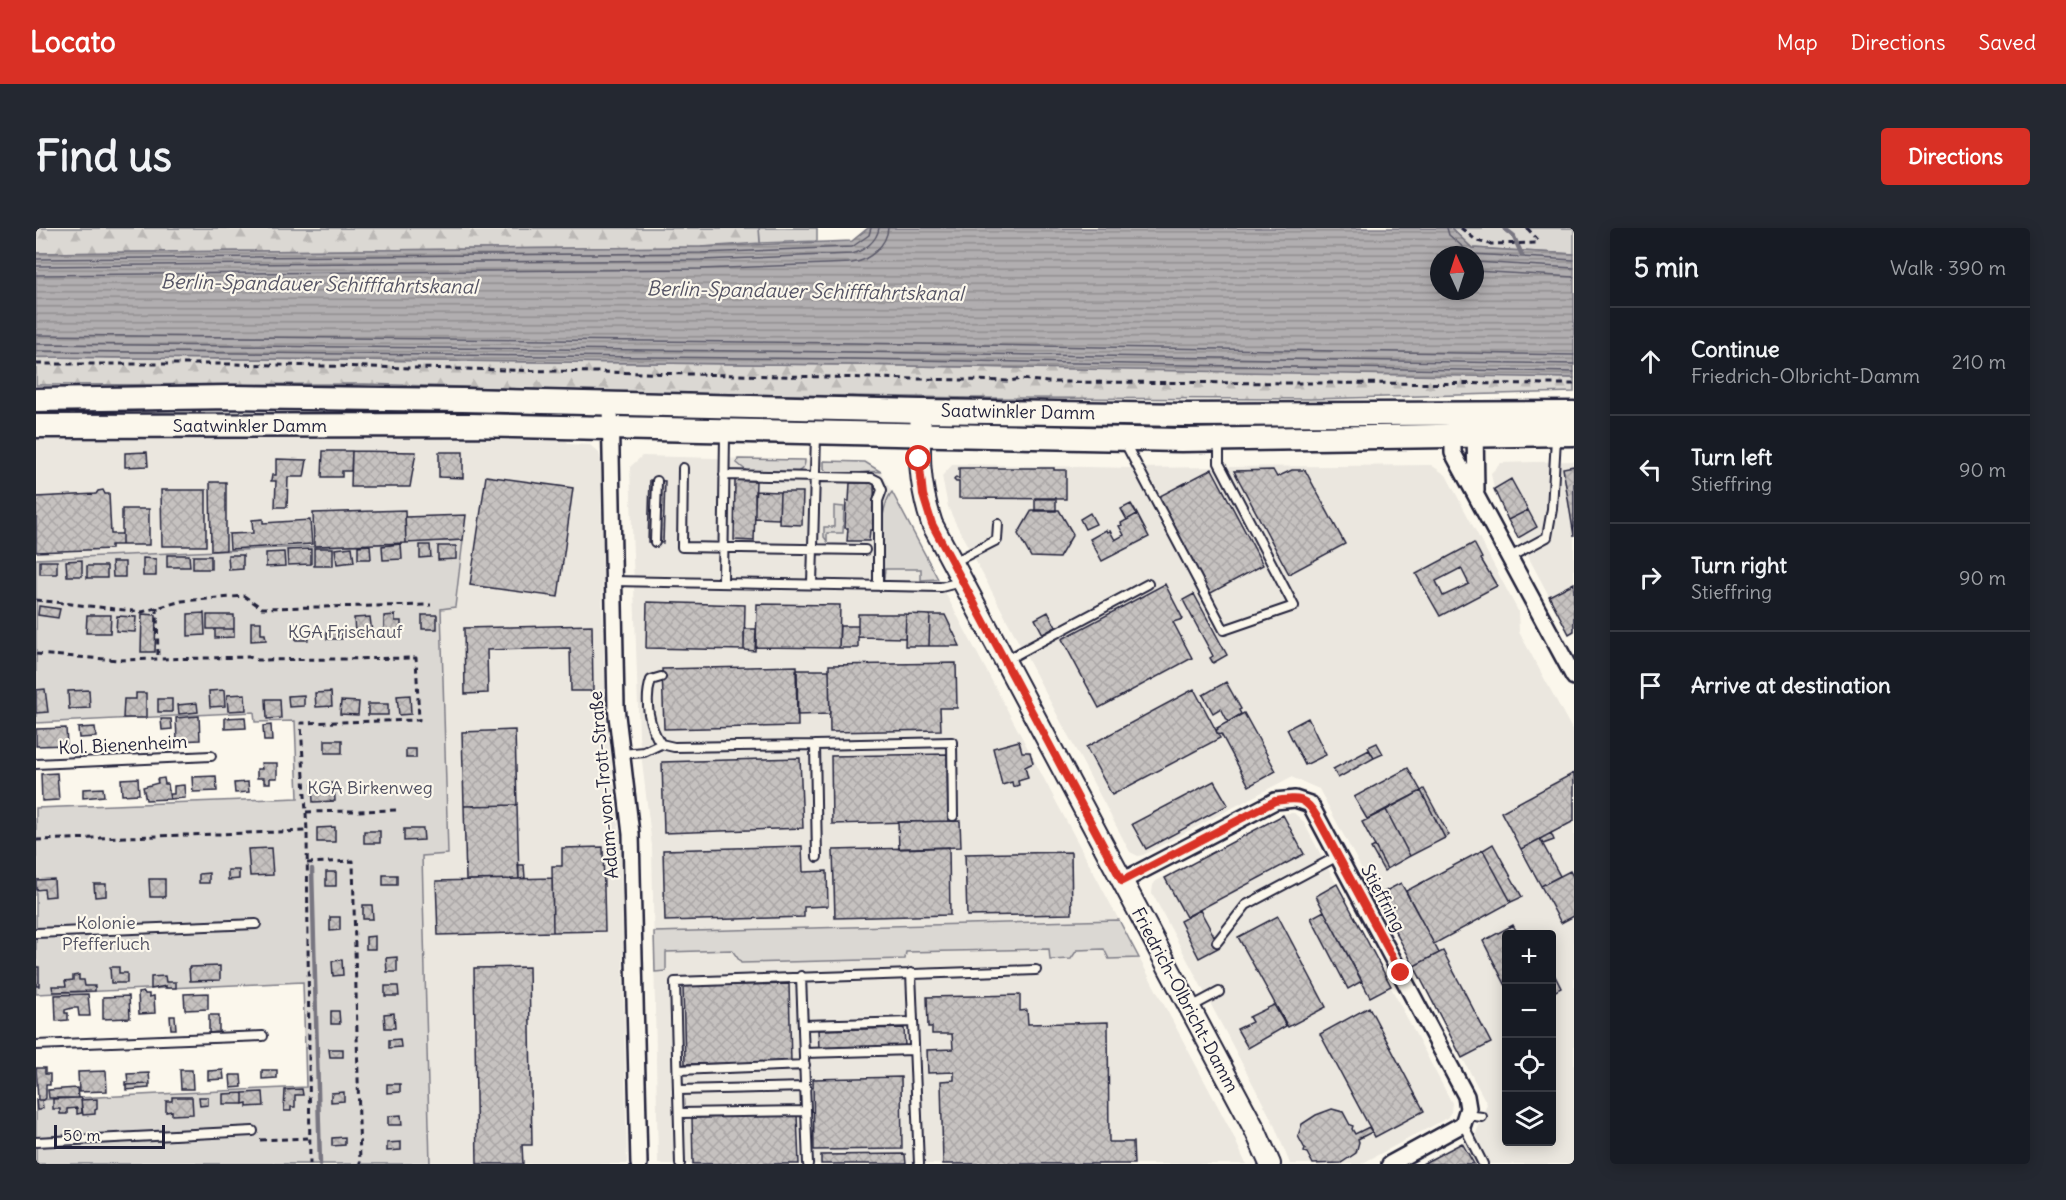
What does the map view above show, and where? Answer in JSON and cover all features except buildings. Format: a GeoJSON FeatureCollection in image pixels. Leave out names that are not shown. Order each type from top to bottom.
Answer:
{"type":"FeatureCollection","features":[{"type":"Feature","properties":{"kind":"main road","name":"Saatwinkler Damm"},"geometry":{"type":"LineString","coordinates":[[36,400],[232,397],[463,412],[610,428],[1124,440],[1565,434]]}},
{"type":"Feature","properties":{"kind":"main road","name":"Saatwinkler Damm"},"geometry":{"type":"LineString","coordinates":[[36,426],[463,412],[610,403],[1185,415],[1574,413]]}},
{"type":"Feature","properties":{"kind":"street","name":"Adam-von-Trott-Straße"},"geometry":{"type":"LineString","coordinates":[[610,403],[616,707],[631,834],[639,1164]]}},
{"type":"Feature","properties":{"kind":"street","name":"Friedrich-Olbricht-Damm"},"geometry":{"type":"LineString","coordinates":[[921,411],[919,464],[923,495],[932,524],[1255,1131],[1270,1164]]}},
{"type":"Feature","properties":{"kind":"street"},"geometry":{"type":"LineString","coordinates":[[1452,413],[1464,436],[1476,494]]}},
{"type":"Feature","properties":{"kind":"street"},"geometry":{"type":"LineString","coordinates":[[1475,413],[1453,453],[1574,677]]}},
{"type":"Feature","properties":{"kind":"street","name":"Stieffring"},"geometry":{"type":"LineString","coordinates":[[1122,881],[1275,801],[1295,799],[1310,804],[1466,1096],[1471,1119]]}},
{"type":"Feature","properties":{"kind":"street"},"geometry":{"type":"LineString","coordinates":[[1390,1164],[1471,1119]]}},
{"type":"Feature","properties":{"kind":"lane"},"geometry":{"type":"LineString","coordinates":[[723,582],[725,431]]}},
{"type":"Feature","properties":{"kind":"lane"},"geometry":{"type":"LineString","coordinates":[[812,584],[816,433]]}},
{"type":"Feature","properties":{"kind":"lane"},"geometry":{"type":"LineString","coordinates":[[1510,557],[1547,537],[1565,434]]}},
{"type":"Feature","properties":{"kind":"lane"},"geometry":{"type":"LineString","coordinates":[[1124,440],[1224,630],[1294,606],[1219,463],[1219,440]]}},
{"type":"Feature","properties":{"kind":"lane"},"geometry":{"type":"LineString","coordinates":[[683,468],[682,546],[865,550]]}},
{"type":"Feature","properties":{"kind":"lane"},"geometry":{"type":"LineString","coordinates":[[724,475],[872,478],[878,481],[882,490],[878,501],[878,586]]}},
{"type":"Feature","properties":{"kind":"lane"},"geometry":{"type":"LineString","coordinates":[[655,542],[657,481]]}},
{"type":"Feature","properties":{"kind":"lane"},"geometry":{"type":"LineString","coordinates":[[953,563],[997,540],[998,524]]}},
{"type":"Feature","properties":{"kind":"lane"},"geometry":{"type":"LineString","coordinates":[[612,581],[941,587],[963,582]]}},
{"type":"Feature","properties":{"kind":"lane"},"geometry":{"type":"LineString","coordinates":[[1005,661],[1148,584]]}},
{"type":"Feature","properties":{"kind":"lane"},"geometry":{"type":"LineString","coordinates":[[661,677],[651,680],[648,688],[648,707],[653,733],[661,744]]}},
{"type":"Feature","properties":{"kind":"lane"},"geometry":{"type":"LineString","coordinates":[[622,754],[644,752],[661,744],[674,747],[952,742],[954,816]]}},
{"type":"Feature","properties":{"kind":"lane"},"geometry":{"type":"LineString","coordinates":[[815,745],[817,857]]}},
{"type":"Feature","properties":{"kind":"lane","name":"Kol. Bienenheim"},"geometry":{"type":"LineString","coordinates":[[36,764],[211,756]]}},
{"type":"Feature","properties":{"kind":"lane"},"geometry":{"type":"LineString","coordinates":[[1217,942],[1246,905],[1338,856]]}},
{"type":"Feature","properties":{"kind":"lane"},"geometry":{"type":"LineString","coordinates":[[36,933],[256,924]]}},
{"type":"Feature","properties":{"kind":"lane"},"geometry":{"type":"LineString","coordinates":[[680,1164],[675,982],[801,976],[1036,970]]}},
{"type":"Feature","properties":{"kind":"lane"},"geometry":{"type":"LineString","coordinates":[[911,973],[919,1164]]}},
{"type":"Feature","properties":{"kind":"lane"},"geometry":{"type":"LineString","coordinates":[[801,976],[808,1164]]}},
{"type":"Feature","properties":{"kind":"lane"},"geometry":{"type":"LineString","coordinates":[[1189,1008],[1219,992]]}},
{"type":"Feature","properties":{"kind":"lane"},"geometry":{"type":"LineString","coordinates":[[803,1025],[913,1022]]}},
{"type":"Feature","properties":{"kind":"lane"},"geometry":{"type":"LineString","coordinates":[[36,1045],[262,1036]]}},
{"type":"Feature","properties":{"kind":"lane"},"geometry":{"type":"LineString","coordinates":[[804,1053],[914,1050]]}},
{"type":"Feature","properties":{"kind":"lane"},"geometry":{"type":"LineString","coordinates":[[678,1070],[805,1065]]}},
{"type":"Feature","properties":{"kind":"lane"},"geometry":{"type":"LineString","coordinates":[[679,1090],[806,1087]]}},
{"type":"Feature","properties":{"kind":"lane"},"geometry":{"type":"LineString","coordinates":[[680,1113],[806,1111]]}},
{"type":"Feature","properties":{"kind":"lane"},"geometry":{"type":"LineString","coordinates":[[1471,1119],[1483,1164]]}},
{"type":"Feature","properties":{"kind":"lane"},"geometry":{"type":"LineString","coordinates":[[36,1142],[253,1131]]}},
{"type":"Feature","properties":{"kind":"path"},"geometry":{"type":"LineString","coordinates":[[1461,228],[1477,241],[1489,244],[1540,243],[1527,228]]}},
{"type":"Feature","properties":{"kind":"path"},"geometry":{"type":"LineString","coordinates":[[36,364],[232,364],[1010,381],[1021,379],[1047,382],[1574,384]]}},
{"type":"Feature","properties":{"kind":"path"},"geometry":{"type":"LineString","coordinates":[[36,600],[142,612],[182,600],[244,596],[262,608],[431,605]]}},
{"type":"Feature","properties":{"kind":"path"},"geometry":{"type":"LineString","coordinates":[[157,608],[158,659]]}},
{"type":"Feature","properties":{"kind":"path"},"geometry":{"type":"LineString","coordinates":[[36,654],[118,660],[249,657],[257,660],[416,658],[419,720],[301,723],[307,831],[309,1164]]}},
{"type":"Feature","properties":{"kind":"path"},"geometry":{"type":"LineString","coordinates":[[306,812],[400,810]]}},
{"type":"Feature","properties":{"kind":"path"},"geometry":{"type":"LineString","coordinates":[[36,840],[307,831]]}},
{"type":"Feature","properties":{"kind":"path"},"geometry":{"type":"LineString","coordinates":[[307,863],[353,861],[360,1164]]}},
{"type":"Feature","properties":{"kind":"shaded area"},"geometry":{"type":"Polygon","coordinates":[[[332,437],[566,440],[568,444],[590,445],[599,453],[602,537],[607,580],[602,583],[606,720],[621,848],[627,1164],[430,1164],[422,856],[448,853],[441,609],[463,540],[36,559],[36,438],[332,437]]]}},
{"type":"Feature","properties":{"kind":"shaded area"},"geometry":{"type":"Polygon","coordinates":[[[642,456],[865,462],[881,472],[1231,1131],[1246,1164],[658,1164],[652,846],[639,736],[630,467],[642,456]]]}},
{"type":"Feature","properties":{"kind":"shaded area"},"geometry":{"type":"Polygon","coordinates":[[[1574,461],[1574,583],[1549,596],[1503,509],[1494,489],[1491,473],[1501,463],[1574,461]]]}},
{"type":"Feature","properties":{"kind":"shaded area"},"geometry":{"type":"Polygon","coordinates":[[[953,464],[1131,468],[1431,465],[1446,475],[1518,611],[1519,632],[1574,733],[1574,1164],[1423,1164],[1475,1136],[1487,1104],[1319,789],[1291,777],[1143,855],[1138,856],[1130,852],[948,507],[942,476],[953,464]]]}},
{"type":"Feature","properties":{"kind":"shaded area"},"geometry":{"type":"Polygon","coordinates":[[[1287,813],[1294,813],[1303,821],[1452,1103],[1451,1112],[1447,1118],[1361,1164],[1290,1164],[1273,1122],[1152,893],[1156,881],[1287,813]]]}},
{"type":"Feature","properties":{"kind":"green space"},"geometry":{"type":"Polygon","coordinates":[[[36,228],[759,228],[760,243],[701,247],[36,253],[36,228]]]}},
{"type":"Feature","properties":{"kind":"green space"},"geometry":{"type":"Polygon","coordinates":[[[759,228],[817,228],[817,241],[760,243],[759,228]]]}},
{"type":"Feature","properties":{"kind":"green space"},"geometry":{"type":"Polygon","coordinates":[[[1451,228],[1574,228],[1574,254],[1470,246],[1451,228]]]}},
{"type":"Feature","properties":{"kind":"green space"},"geometry":{"type":"Polygon","coordinates":[[[36,357],[852,365],[1513,376],[1574,378],[1574,392],[1310,399],[973,398],[654,393],[365,384],[36,385],[36,357]]]}},
{"type":"Feature","properties":{"kind":"green space"},"geometry":{"type":"Polygon","coordinates":[[[452,407],[452,418],[36,419],[36,408],[452,407]]]}},
{"type":"Feature","properties":{"kind":"green space"},"geometry":{"type":"Polygon","coordinates":[[[478,409],[593,410],[592,420],[479,418],[478,409]]]}},
{"type":"Feature","properties":{"kind":"green space"},"geometry":{"type":"Polygon","coordinates":[[[629,414],[892,417],[892,428],[629,421],[629,414]]]}},
{"type":"Feature","properties":{"kind":"green space"},"geometry":{"type":"Polygon","coordinates":[[[738,459],[805,460],[802,469],[794,473],[748,472],[737,463],[738,459]]]}},
{"type":"Feature","properties":{"kind":"green space"},"geometry":{"type":"Polygon","coordinates":[[[824,461],[865,462],[881,472],[845,475],[831,473],[824,469],[824,461]]]}},
{"type":"Feature","properties":{"kind":"green space"},"geometry":{"type":"Polygon","coordinates":[[[892,492],[938,579],[921,580],[921,569],[885,569],[884,579],[882,578],[880,546],[882,520],[892,492]]]}},
{"type":"Feature","properties":{"kind":"green space"},"geometry":{"type":"Polygon","coordinates":[[[834,506],[844,507],[843,533],[827,533],[827,541],[824,537],[824,527],[834,527],[834,506]]]}},
{"type":"Feature","properties":{"kind":"green space"},"geometry":{"type":"Polygon","coordinates":[[[463,540],[455,607],[441,609],[448,854],[422,856],[430,1164],[36,1164],[36,1100],[306,1087],[303,982],[36,994],[36,808],[298,798],[295,721],[255,722],[254,712],[36,723],[36,559],[463,540]]]}},
{"type":"Feature","properties":{"kind":"green space"},"geometry":{"type":"Polygon","coordinates":[[[1119,920],[1139,958],[1109,959],[1104,949],[1077,950],[1071,959],[1050,960],[1049,949],[906,952],[905,959],[741,963],[732,950],[666,952],[666,971],[655,972],[654,932],[1119,920]]]}},
{"type":"Feature","properties":{"kind":"water","name":"Berlin-Spandauer Schifffahrtskanal"},"geometry":{"type":"Polygon","coordinates":[[[868,228],[1451,228],[1470,246],[1430,246],[1430,300],[1484,300],[1484,249],[1574,254],[1574,378],[852,365],[36,357],[36,253],[701,247],[852,241],[868,228]]]}},
{"type":"Feature","properties":{"kind":"waterway"},"geometry":{"type":"LineString","coordinates":[[1504,228],[1513,235],[1522,255]]}},
{"type":"Feature","properties":{"kind":"waterway"},"geometry":{"type":"LineString","coordinates":[[312,869],[320,1164]]}},
{"type":"Feature","properties":{"kind":"route"},"geometry":{"type":"LineString","coordinates":[[919,459],[923,495],[932,524],[1122,881],[1275,801],[1295,799],[1310,804],[1401,973]]}},
{"type":"Feature","properties":{"kind":"park label","name":"KGA Frischauf"},"geometry":{"type":"Point","coordinates":[345,632]}},
{"type":"Feature","properties":{"kind":"park label","name":"KGA Birkenweg"},"geometry":{"type":"Point","coordinates":[370,788]}},
{"type":"Feature","properties":{"kind":"park label","name":"Kolonie Pfefferluch"},"geometry":{"type":"Point","coordinates":[106,933]}}]}
